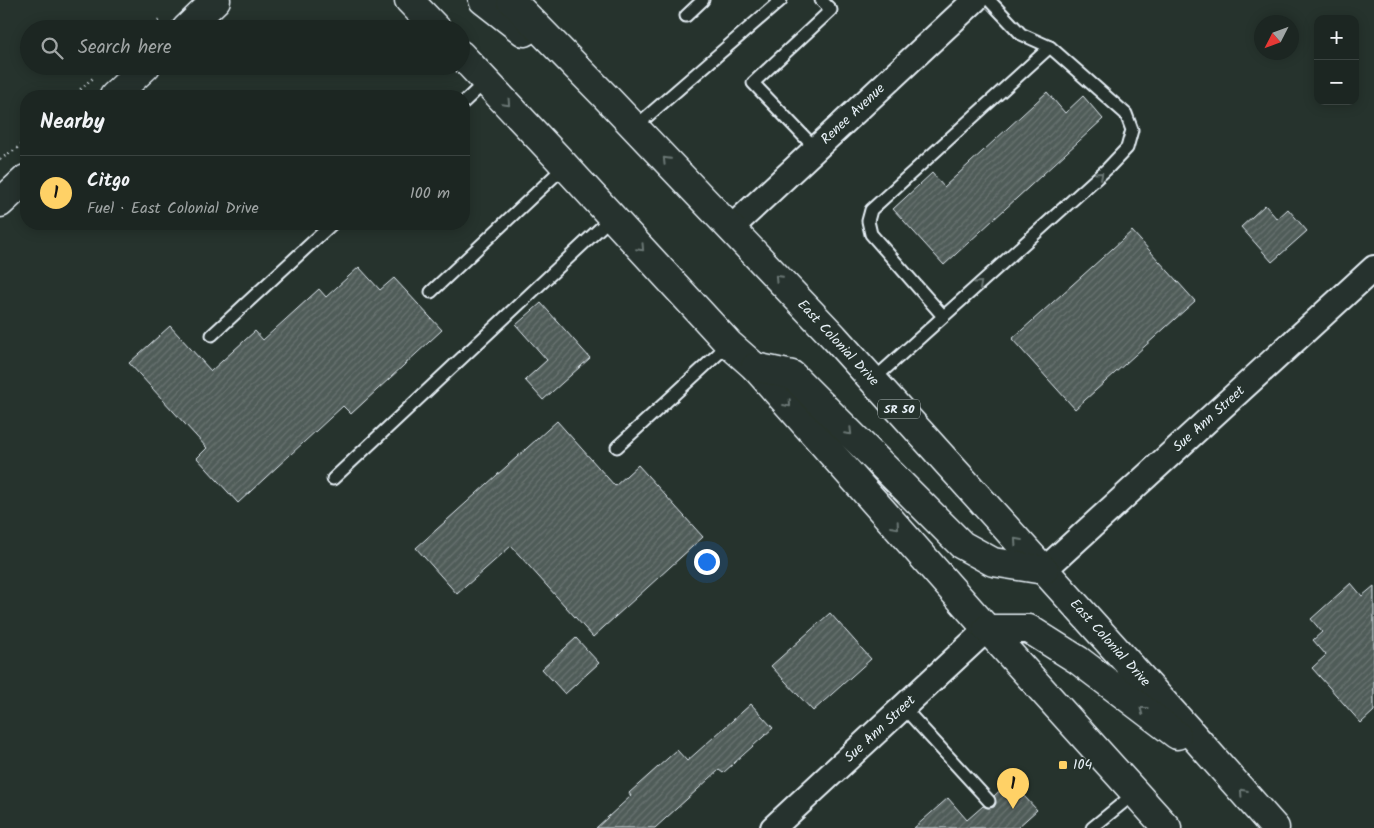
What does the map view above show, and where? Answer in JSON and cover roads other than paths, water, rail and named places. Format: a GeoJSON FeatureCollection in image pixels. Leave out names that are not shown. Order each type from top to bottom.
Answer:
{"type":"FeatureCollection","features":[{"type":"Feature","properties":{"kind":"main road"},"geometry":{"type":"LineString","coordinates":[[195,20],[216,0]]}},
{"type":"Feature","properties":{"kind":"main road"},"geometry":{"type":"LineString","coordinates":[[410,0],[428,20]]}},
{"type":"Feature","properties":{"kind":"main road"},"geometry":{"type":"LineString","coordinates":[[483,0],[605,96]]}},
{"type":"Feature","properties":{"kind":"main road","name":"East Colonial Drive"},"geometry":{"type":"LineString","coordinates":[[511,0],[635,127],[873,380],[1275,828]]}},
{"type":"Feature","properties":{"kind":"main road"},"geometry":{"type":"LineString","coordinates":[[470,64],[729,344],[755,367],[1166,828]]}},
{"type":"Feature","properties":{"kind":"main road"},"geometry":{"type":"LineString","coordinates":[[120,90],[136,75]]}},
{"type":"Feature","properties":{"kind":"main road"},"geometry":{"type":"LineString","coordinates":[[0,204],[20,185]]}},
{"type":"Feature","properties":{"kind":"main road"},"geometry":{"type":"LineString","coordinates":[[755,367],[792,375],[962,544],[993,562],[1044,570]]}},
{"type":"Feature","properties":{"kind":"main road"},"geometry":{"type":"LineString","coordinates":[[987,629],[1029,629],[1078,660],[1224,771]]}},
{"type":"Feature","properties":{"kind":"street","name":"Renee Avenue"},"geometry":{"type":"LineString","coordinates":[[730,228],[975,0]]}},
{"type":"Feature","properties":{"kind":"street","name":"Sue Ann Street"},"geometry":{"type":"LineString","coordinates":[[1044,570],[1374,268]]}},
{"type":"Feature","properties":{"kind":"street","name":"Sue Ann Street"},"geometry":{"type":"LineString","coordinates":[[773,828],[987,629]]}},
{"type":"Feature","properties":{"kind":"lane"},"geometry":{"type":"LineString","coordinates":[[686,16],[703,0]]}},
{"type":"Feature","properties":{"kind":"lane"},"geometry":{"type":"LineString","coordinates":[[635,127],[781,0]]}},
{"type":"Feature","properties":{"kind":"lane"},"geometry":{"type":"LineString","coordinates":[[815,148],[753,83],[831,10],[822,0]]}},
{"type":"Feature","properties":{"kind":"lane"},"geometry":{"type":"LineString","coordinates":[[873,380],[1108,168],[1127,148],[1132,130],[1126,114],[1050,47],[1021,34],[989,0]]}},
{"type":"Feature","properties":{"kind":"lane"},"geometry":{"type":"LineString","coordinates":[[943,316],[871,234],[868,221],[871,210],[1050,47]]}},
{"type":"Feature","properties":{"kind":"lane"},"geometry":{"type":"LineString","coordinates":[[470,96],[486,81]]}},
{"type":"Feature","properties":{"kind":"lane"},"geometry":{"type":"LineString","coordinates":[[431,292],[565,166]]}},
{"type":"Feature","properties":{"kind":"lane"},"geometry":{"type":"LineString","coordinates":[[333,479],[612,217]]}},
{"type":"Feature","properties":{"kind":"lane"},"geometry":{"type":"LineString","coordinates":[[212,334],[325,230]]}},
{"type":"Feature","properties":{"kind":"lane"},"geometry":{"type":"LineString","coordinates":[[617,447],[729,344]]}},
{"type":"Feature","properties":{"kind":"lane"},"geometry":{"type":"LineString","coordinates":[[904,707],[989,801]]}},
{"type":"Feature","properties":{"kind":"lane"},"geometry":{"type":"LineString","coordinates":[[1092,828],[1135,793]]}},
{"type":"Feature","properties":{"kind":"place","name":"104"},"geometry":{"type":"Point","coordinates":[1063,765]}},
{"type":"Feature","properties":{"kind":"place","name":"Citgo"},"geometry":{"type":"Point","coordinates":[1013,809]}}]}
